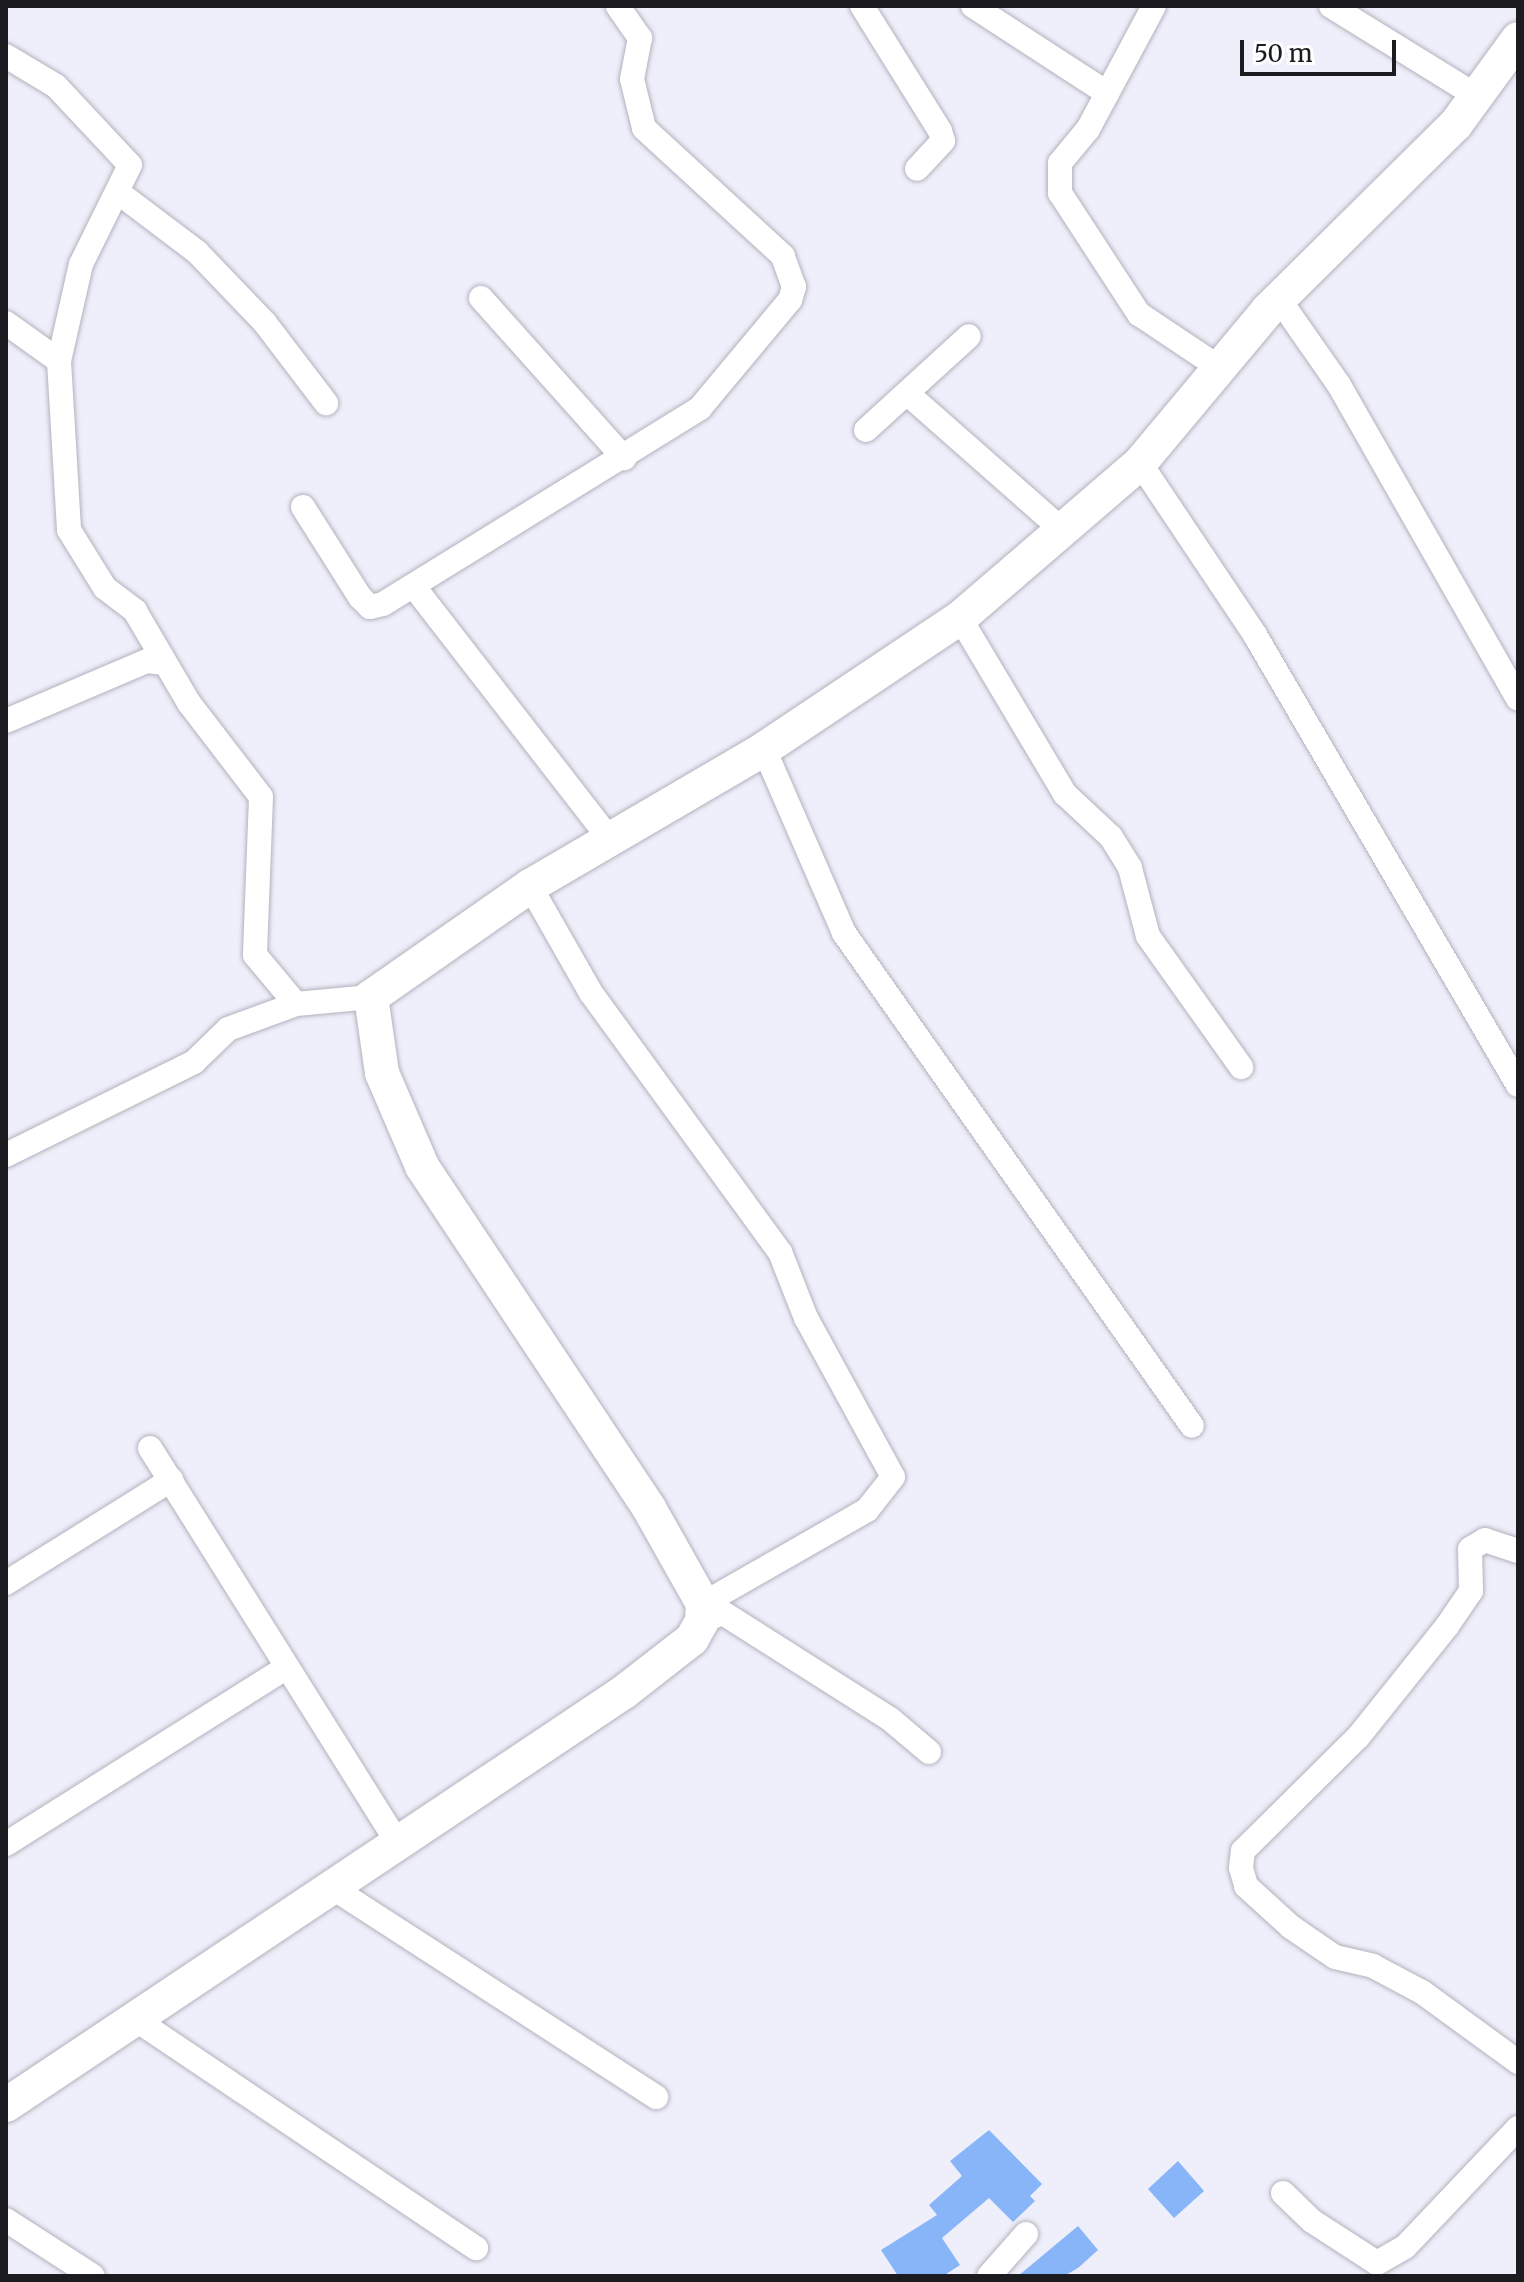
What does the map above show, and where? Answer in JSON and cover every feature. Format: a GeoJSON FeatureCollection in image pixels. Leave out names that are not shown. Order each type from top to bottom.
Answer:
{"type":"FeatureCollection","features":[{"type":"Feature","properties":{"kind":"street"},"geometry":{"type":"LineString","coordinates":[[303,507],[370,607],[415,588],[700,408],[794,287],[783,256],[644,128],[632,79],[640,38],[618,6]]}},
{"type":"Feature","properties":{"kind":"street"},"geometry":{"type":"LineString","coordinates":[[862,6],[940,131],[943,141],[917,169]]}},
{"type":"Feature","properties":{"kind":"street"},"geometry":{"type":"LineString","coordinates":[[973,6],[1107,93]]}},
{"type":"Feature","properties":{"kind":"street"},"geometry":{"type":"LineString","coordinates":[[1154,6],[1107,93],[1060,163],[1060,193],[1139,314],[1217,366]]}},
{"type":"Feature","properties":{"kind":"street"},"geometry":{"type":"LineString","coordinates":[[1331,6],[1477,96]]}},
{"type":"Feature","properties":{"kind":"street"},"geometry":{"type":"LineString","coordinates":[[6,1155],[194,1062],[228,1029],[296,1004],[371,997],[530,886],[764,749],[960,618],[1140,463],[1217,366],[1477,96],[1518,39]]}},
{"type":"Feature","properties":{"kind":"street"},"geometry":{"type":"LineString","coordinates":[[6,56],[56,86],[126,157],[130,173],[81,264],[59,361],[69,530],[105,588],[135,611],[164,663],[261,797],[255,955],[296,1004]]}},
{"type":"Feature","properties":{"kind":"street"},"geometry":{"type":"LineString","coordinates":[[119,193],[197,252],[265,323],[326,403]]}},
{"type":"Feature","properties":{"kind":"street"},"geometry":{"type":"LineString","coordinates":[[481,298],[624,458]]}},
{"type":"Feature","properties":{"kind":"street"},"geometry":{"type":"LineString","coordinates":[[1279,299],[1339,385],[1518,699]]}},
{"type":"Feature","properties":{"kind":"street"},"geometry":{"type":"LineString","coordinates":[[6,323],[59,361]]}},
{"type":"Feature","properties":{"kind":"street"},"geometry":{"type":"LineString","coordinates":[[866,430],[909,395],[969,336]]}},
{"type":"Feature","properties":{"kind":"street"},"geometry":{"type":"LineString","coordinates":[[909,395],[1063,531]]}},
{"type":"Feature","properties":{"kind":"street"},"geometry":{"type":"LineString","coordinates":[[1140,463],[1255,635],[1518,1085]]}},
{"type":"Feature","properties":{"kind":"street"},"geometry":{"type":"LineString","coordinates":[[415,588],[610,839]]}},
{"type":"Feature","properties":{"kind":"street"},"geometry":{"type":"LineString","coordinates":[[960,618],[1065,794],[1124,858],[1148,936],[1241,1067]]}},
{"type":"Feature","properties":{"kind":"street"},"geometry":{"type":"LineString","coordinates":[[6,721],[147,661],[164,663]]}},
{"type":"Feature","properties":{"kind":"street"},"geometry":{"type":"LineString","coordinates":[[764,749],[844,933],[1192,1426]]}},
{"type":"Feature","properties":{"kind":"street"},"geometry":{"type":"LineString","coordinates":[[6,2105],[624,1692],[692,1639],[703,1612],[867,1510],[893,1477],[806,1318],[780,1252],[591,993],[530,886]]}},
{"type":"Feature","properties":{"kind":"street"},"geometry":{"type":"LineString","coordinates":[[371,997],[382,1073],[422,1166],[649,1508],[703,1612]]}},
{"type":"Feature","properties":{"kind":"street"},"geometry":{"type":"LineString","coordinates":[[150,1448],[398,1844]]}},
{"type":"Feature","properties":{"kind":"street"},"geometry":{"type":"LineString","coordinates":[[6,1583],[171,1480]]}},
{"type":"Feature","properties":{"kind":"street"},"geometry":{"type":"LineString","coordinates":[[1518,1551],[1485,1540],[1470,1549],[1471,1591],[1447,1626],[1358,1737],[1243,1851],[1241,1868],[1246,1886],[1291,1927],[1335,1957],[1373,1966],[1422,1992],[1518,2062]]}},
{"type":"Feature","properties":{"kind":"street"},"geometry":{"type":"LineString","coordinates":[[703,1612],[723,1613],[890,1719],[929,1752]]}},
{"type":"Feature","properties":{"kind":"street"},"geometry":{"type":"LineString","coordinates":[[6,1844],[287,1667]]}},
{"type":"Feature","properties":{"kind":"street"},"geometry":{"type":"LineString","coordinates":[[333,1888],[656,2097]]}},
{"type":"Feature","properties":{"kind":"street"},"geometry":{"type":"LineString","coordinates":[[135,2019],[476,2248]]}},
{"type":"Feature","properties":{"kind":"street"},"geometry":{"type":"LineString","coordinates":[[1283,2193],[1312,2221],[1377,2263],[1405,2247],[1518,2128]]}},
{"type":"Feature","properties":{"kind":"street"},"geometry":{"type":"LineString","coordinates":[[6,2220],[93,2276]]}},
{"type":"Feature","properties":{"kind":"street"},"geometry":{"type":"LineString","coordinates":[[989,2276],[1026,2234]]}},
{"type":"Feature","properties":{"kind":"building"},"geometry":{"type":"Polygon","coordinates":[[[989,2130],[1042,2184],[1030,2196],[1035,2201],[1013,2222],[989,2198],[942,2238],[960,2265],[943,2276],[898,2276],[881,2250],[937,2215],[929,2205],[962,2176],[950,2161],[989,2130]]]}},
{"type":"Feature","properties":{"kind":"building"},"geometry":{"type":"Polygon","coordinates":[[[1178,2161],[1204,2191],[1174,2218],[1148,2189],[1178,2161]]]}},
{"type":"Feature","properties":{"kind":"building"},"geometry":{"type":"Polygon","coordinates":[[[1078,2226],[1098,2250],[1078,2268],[1064,2276],[1018,2276],[1078,2226]]]}}]}
